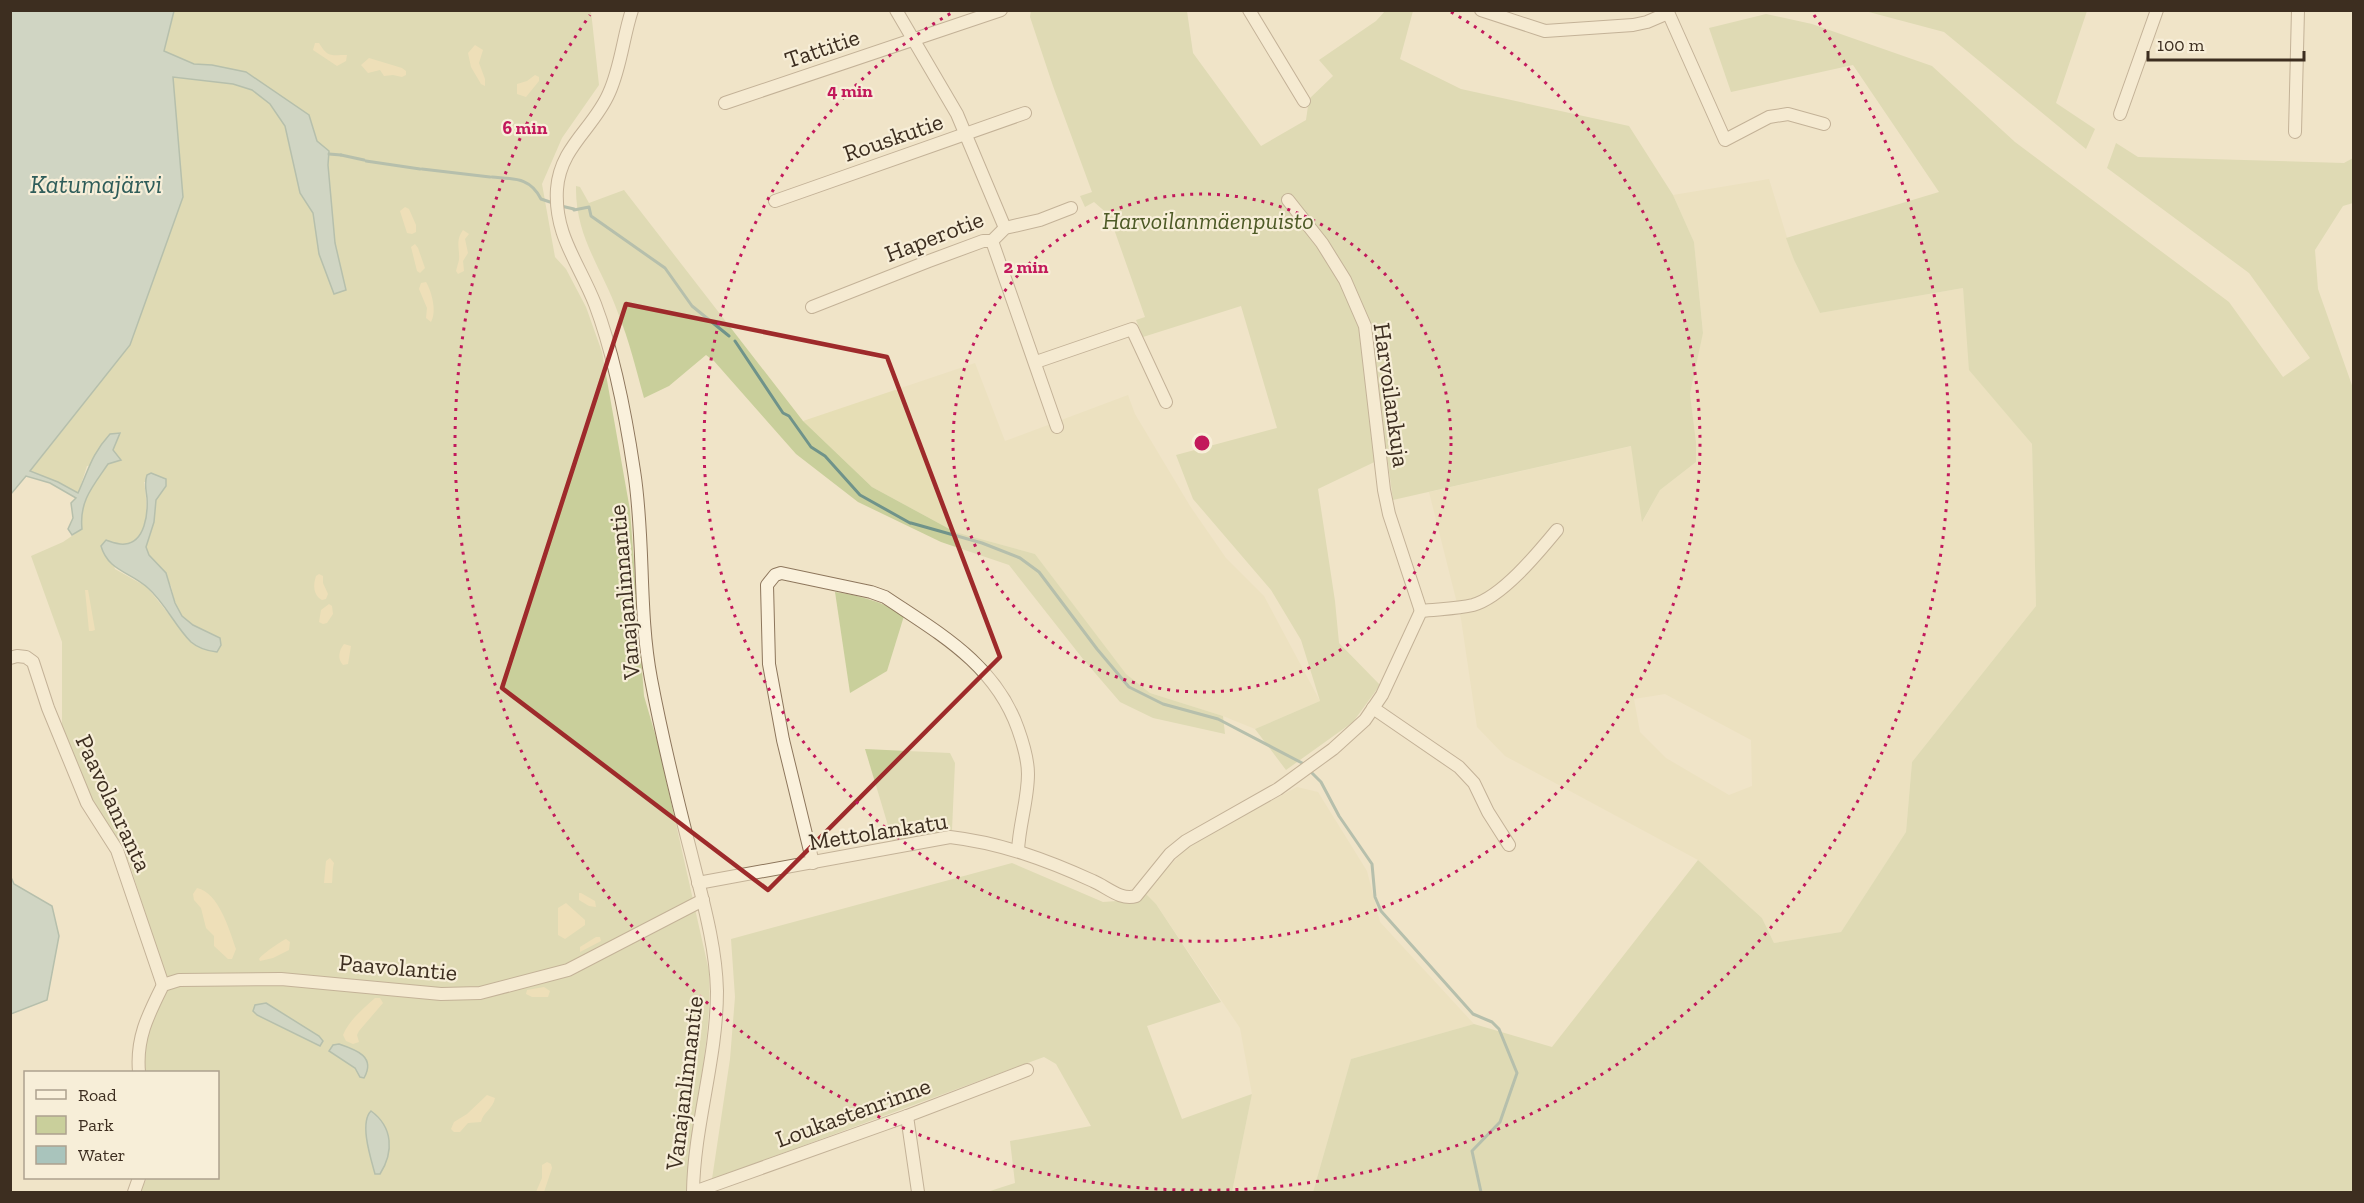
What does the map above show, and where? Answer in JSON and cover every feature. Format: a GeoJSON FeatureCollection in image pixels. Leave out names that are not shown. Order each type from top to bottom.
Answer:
{"type":"FeatureCollection","features":[{"type":"Feature","properties":{"kind":"street","name":"Vanajanlinnantie"},"geometry":{"type":"LineString","coordinates":[[633,10],[609,94],[569,151],[561,167],[557,188],[558,220],[567,248],[594,303],[619,392],[639,508],[644,612],[650,675],[661,731],[703,900],[716,967],[716,1014],[697,1145],[693,1192]]}},
{"type":"Feature","properties":{"kind":"street"},"geometry":{"type":"LineString","coordinates":[[896,10],[957,114],[1005,228]]}},
{"type":"Feature","properties":{"kind":"street","name":"Tattitie"},"geometry":{"type":"LineString","coordinates":[[725,103],[1001,10]]}},
{"type":"Feature","properties":{"kind":"street"},"geometry":{"type":"LineString","coordinates":[[1249,10],[1304,101]]}},
{"type":"Feature","properties":{"kind":"street"},"geometry":{"type":"LineString","coordinates":[[1480,10],[1545,31],[1633,25],[1647,22],[1668,12],[1725,140],[1768,117],[1788,114],[1824,124]]}},
{"type":"Feature","properties":{"kind":"street"},"geometry":{"type":"LineString","coordinates":[[2120,114],[2157,10]]}},
{"type":"Feature","properties":{"kind":"street"},"geometry":{"type":"LineString","coordinates":[[2295,132],[2298,10]]}},
{"type":"Feature","properties":{"kind":"street","name":"Rouskutie"},"geometry":{"type":"LineString","coordinates":[[775,201],[1025,113]]}},
{"type":"Feature","properties":{"kind":"street","name":"Harvoilankuja"},"geometry":{"type":"LineString","coordinates":[[1288,200],[1322,243],[1345,280],[1365,326],[1384,490],[1389,514],[1421,611]]}},
{"type":"Feature","properties":{"kind":"street","name":"Haperotie"},"geometry":{"type":"LineString","coordinates":[[812,307],[928,261],[983,241],[992,241],[1005,228],[1040,220],[1071,208]]}},
{"type":"Feature","properties":{"kind":"street"},"geometry":{"type":"LineString","coordinates":[[992,241],[1057,427]]}},
{"type":"Feature","properties":{"kind":"street"},"geometry":{"type":"LineString","coordinates":[[1036,362],[1132,329],[1166,402]]}},
{"type":"Feature","properties":{"kind":"street"},"geometry":{"type":"LineString","coordinates":[[1509,845],[1488,812],[1474,783],[1459,767],[1374,708],[1421,611],[1474,605],[1489,597],[1525,568],[1557,530]]}},
{"type":"Feature","properties":{"kind":"street"},"geometry":{"type":"LineString","coordinates":[[813,863],[783,740],[769,664],[767,585],[775,575],[781,573],[885,597],[970,656],[987,674],[1011,709],[1027,766],[1026,797],[1018,851]]}},
{"type":"Feature","properties":{"kind":"street","name":"Paavolanranta"},"geometry":{"type":"LineString","coordinates":[[10,658],[26,657],[33,662],[48,708],[87,803],[117,850],[163,985]]}},
{"type":"Feature","properties":{"kind":"street","name":"Mettolankatu"},"geometry":{"type":"LineString","coordinates":[[698,883],[950,837],[976,840],[1018,851],[1064,868],[1127,898],[1141,892],[1170,854],[1186,841],[1278,789],[1341,742],[1365,720],[1374,708]]}},
{"type":"Feature","properties":{"kind":"street","name":"Paavolantie"},"geometry":{"type":"LineString","coordinates":[[163,985],[179,980],[281,979],[441,994],[480,993],[568,970],[703,900]]}},
{"type":"Feature","properties":{"kind":"street"},"geometry":{"type":"LineString","coordinates":[[139,1071],[137,1052],[143,1030],[163,985]]}},
{"type":"Feature","properties":{"kind":"street","name":"Loukastenrinne"},"geometry":{"type":"LineString","coordinates":[[693,1192],[907,1116],[1027,1070]]}},
{"type":"Feature","properties":{"kind":"street"},"geometry":{"type":"LineString","coordinates":[[907,1116],[918,1192]]}},
{"type":"Feature","properties":{"kind":"highlighted area"},"geometry":{"type":"Polygon","coordinates":[[[626,304],[887,357],[1000,657],[768,890],[502,688],[626,304]]]}},
{"type":"Feature","properties":{"kind":"shaded area"},"geometry":{"type":"Polygon","coordinates":[[[1769,179],[1794,260],[1820,313],[1963,288],[1970,370],[2032,444],[2036,606],[1912,762],[1906,832],[1841,932],[1774,943],[1762,918],[1698,860],[1505,756],[1477,727],[1461,619],[1429,492],[1632,446],[1643,521],[1660,490],[1696,462],[1690,394],[1703,332],[1694,242],[1673,195],[1769,179]],[[1665,694],[1634,699],[1640,732],[1666,758],[1729,795],[1752,786],[1751,740],[1665,694]]]}},
{"type":"Feature","properties":{"kind":"shaded area"},"geometry":{"type":"Polygon","coordinates":[[[975,363],[1005,441],[1128,395],[1135,414],[1190,506],[1226,558],[1264,596],[1320,701],[1255,729],[1223,716],[1150,693],[1125,674],[1035,554],[955,532],[872,487],[803,421],[975,363]]]}},
{"type":"Feature","properties":{"kind":"shaded area"},"geometry":{"type":"Polygon","coordinates":[[[1297,787],[1318,792],[1367,871],[1380,922],[1474,1024],[1351,1059],[1313,1192],[1232,1192],[1252,1094],[1240,1028],[1156,904],[1144,893],[1189,845],[1297,787]]]}},
{"type":"Feature","properties":{"kind":"green space","name":"Harvoilanmäenpuisto"},"geometry":{"type":"Polygon","coordinates":[[[1031,10],[1187,11],[1193,53],[1261,146],[1306,120],[1309,99],[1333,76],[1319,60],[1376,21],[1385,11],[1413,11],[1400,59],[1461,89],[1629,126],[1673,195],[1694,242],[1703,333],[1690,394],[1696,462],[1660,490],[1642,522],[1631,446],[1393,500],[1387,456],[1318,489],[1339,643],[1380,685],[1353,722],[1286,770],[1255,729],[1320,701],[1301,640],[1271,590],[1193,499],[1176,455],[1277,428],[1241,306],[1143,337],[1136,320],[1145,317],[1109,215],[1094,202],[1085,207],[1080,196],[1092,192],[1053,86],[1030,17],[1031,10]]]}},
{"type":"Feature","properties":{"kind":"green space"},"geometry":{"type":"Polygon","coordinates":[[[174,11],[591,11],[599,85],[562,138],[542,184],[555,257],[566,269],[586,307],[602,352],[630,510],[644,696],[658,744],[709,971],[708,1027],[688,1192],[140,1192],[146,1179],[219,1179],[219,1071],[144,1071],[145,1049],[150,1028],[169,988],[129,862],[86,792],[62,730],[62,642],[31,556],[63,542],[82,529],[85,502],[108,464],[87,466],[78,494],[58,482],[30,472],[130,345],[183,197],[173,77],[233,84],[252,90],[270,104],[285,126],[300,193],[313,213],[319,254],[346,290],[335,243],[328,165],[329,152],[317,141],[309,115],[212,65],[194,64],[164,51],[174,11]],[[144,482],[146,519],[140,536],[134,541],[123,544],[106,541],[115,569],[147,587],[192,643],[220,638],[193,625],[182,616],[175,603],[171,586],[149,555],[146,547],[154,522],[156,500],[166,486],[144,482]]]}},
{"type":"Feature","properties":{"kind":"green space"},"geometry":{"type":"Polygon","coordinates":[[[1865,11],[2087,11],[2056,103],[2095,129],[2086,149],[1944,32],[1865,11]]]}},
{"type":"Feature","properties":{"kind":"green space"},"geometry":{"type":"Polygon","coordinates":[[[1766,14],[1812,24],[1932,66],[2015,142],[2229,302],[2283,377],[2310,358],[2249,273],[2107,168],[2116,143],[2138,157],[2344,163],[2353,158],[2353,203],[2343,206],[2315,250],[2318,289],[2354,391],[2353,1192],[1313,1192],[1351,1059],[1474,1024],[1552,1047],[1698,860],[1762,918],[1774,943],[1841,932],[1906,832],[1912,762],[2036,606],[2032,444],[1969,370],[1963,288],[1820,313],[1786,238],[1939,192],[1853,65],[1731,92],[1709,28],[1766,14]]]}},
{"type":"Feature","properties":{"kind":"green space"},"geometry":{"type":"Polygon","coordinates":[[[576,186],[580,187],[589,203],[624,190],[803,421],[872,487],[955,532],[1035,554],[1126,674],[1150,693],[1223,716],[1225,734],[1153,718],[1120,702],[1009,565],[941,542],[858,502],[796,454],[714,361],[706,355],[669,386],[644,398],[622,323],[585,237],[577,204],[576,186]]]}},
{"type":"Feature","properties":{"kind":"green space"},"geometry":{"type":"Polygon","coordinates":[[[835,592],[871,600],[888,606],[904,616],[887,671],[850,693],[835,592]]]}},
{"type":"Feature","properties":{"kind":"green space"},"geometry":{"type":"Polygon","coordinates":[[[865,749],[950,753],[955,763],[952,830],[893,842],[865,749]]]}},
{"type":"Feature","properties":{"kind":"green space"},"geometry":{"type":"Polygon","coordinates":[[[1012,863],[1103,902],[1131,900],[1144,892],[1156,904],[1221,1002],[1147,1026],[1182,1119],[1252,1094],[1232,1192],[987,1192],[1015,1183],[1010,1141],[1091,1126],[1056,1064],[1044,1057],[712,1179],[730,1059],[735,997],[731,939],[1012,863]]]}},
{"type":"Feature","properties":{"kind":"sand"},"geometry":{"type":"Polygon","coordinates":[[[315,43],[319,43],[330,55],[347,55],[346,61],[337,66],[313,50],[315,43]]]}},
{"type":"Feature","properties":{"kind":"sand"},"geometry":{"type":"Polygon","coordinates":[[[475,45],[483,50],[479,63],[485,86],[481,84],[471,67],[468,53],[475,45]]]}},
{"type":"Feature","properties":{"kind":"sand"},"geometry":{"type":"Polygon","coordinates":[[[369,58],[402,68],[406,71],[406,75],[402,77],[384,76],[380,70],[368,73],[361,65],[369,58]]]}},
{"type":"Feature","properties":{"kind":"sand"},"geometry":{"type":"Polygon","coordinates":[[[535,75],[539,77],[539,81],[526,97],[517,94],[517,84],[535,75]]]}},
{"type":"Feature","properties":{"kind":"sand"},"geometry":{"type":"Polygon","coordinates":[[[405,207],[409,209],[416,225],[416,232],[412,234],[407,233],[400,211],[405,207]]]}},
{"type":"Feature","properties":{"kind":"sand"},"geometry":{"type":"Polygon","coordinates":[[[463,230],[469,234],[465,239],[468,253],[463,261],[464,271],[458,274],[456,271],[459,260],[458,241],[463,230]]]}},
{"type":"Feature","properties":{"kind":"sand"},"geometry":{"type":"Polygon","coordinates":[[[415,244],[425,268],[420,273],[417,271],[411,247],[415,244]]]}},
{"type":"Feature","properties":{"kind":"sand"},"geometry":{"type":"Polygon","coordinates":[[[426,282],[433,302],[434,313],[431,322],[426,318],[427,308],[419,289],[421,283],[426,282]]]}},
{"type":"Feature","properties":{"kind":"sand"},"geometry":{"type":"Polygon","coordinates":[[[319,574],[323,576],[323,583],[328,594],[326,599],[322,600],[314,590],[316,576],[319,574]]]}},
{"type":"Feature","properties":{"kind":"sand"},"geometry":{"type":"Polygon","coordinates":[[[85,590],[88,590],[95,630],[92,631],[89,631],[85,590]]]}},
{"type":"Feature","properties":{"kind":"sand"},"geometry":{"type":"Polygon","coordinates":[[[329,604],[332,606],[333,614],[327,623],[323,624],[319,622],[321,610],[329,604]]]}},
{"type":"Feature","properties":{"kind":"sand"},"geometry":{"type":"Polygon","coordinates":[[[344,644],[351,646],[348,664],[343,665],[339,654],[344,644]]]}},
{"type":"Feature","properties":{"kind":"sand"},"geometry":{"type":"Polygon","coordinates":[[[330,858],[334,863],[332,883],[324,883],[326,861],[330,858]]]}},
{"type":"Feature","properties":{"kind":"sand"},"geometry":{"type":"Polygon","coordinates":[[[197,888],[205,891],[211,897],[222,913],[236,949],[232,959],[228,959],[214,946],[214,936],[206,928],[201,908],[194,900],[193,894],[197,888]]]}},
{"type":"Feature","properties":{"kind":"sand"},"geometry":{"type":"Polygon","coordinates":[[[579,893],[595,901],[596,907],[579,900],[579,893]]]}},
{"type":"Feature","properties":{"kind":"sand"},"geometry":{"type":"Polygon","coordinates":[[[566,903],[585,920],[585,925],[565,939],[558,935],[558,908],[566,903]]]}},
{"type":"Feature","properties":{"kind":"sand"},"geometry":{"type":"Polygon","coordinates":[[[600,937],[601,941],[580,952],[580,947],[600,937]]]}},
{"type":"Feature","properties":{"kind":"sand"},"geometry":{"type":"Polygon","coordinates":[[[286,939],[290,942],[289,950],[273,958],[260,961],[263,954],[286,939]]]}},
{"type":"Feature","properties":{"kind":"sand"},"geometry":{"type":"Polygon","coordinates":[[[544,987],[550,991],[548,997],[532,997],[526,994],[527,990],[544,987]]]}},
{"type":"Feature","properties":{"kind":"sand"},"geometry":{"type":"Polygon","coordinates":[[[375,998],[380,998],[383,1003],[359,1031],[357,1035],[359,1042],[353,1044],[346,1041],[343,1035],[349,1024],[375,998]]]}},
{"type":"Feature","properties":{"kind":"sand"},"geometry":{"type":"Polygon","coordinates":[[[487,1095],[495,1098],[481,1122],[468,1123],[460,1132],[454,1132],[451,1129],[454,1122],[467,1114],[487,1095]]]}},
{"type":"Feature","properties":{"kind":"sand"},"geometry":{"type":"Polygon","coordinates":[[[547,1162],[552,1168],[544,1192],[536,1192],[542,1178],[542,1165],[547,1162]]]}},
{"type":"Feature","properties":{"kind":"water","name":"Katumajärvi"},"geometry":{"type":"Polygon","coordinates":[[[11,10],[174,11],[164,51],[194,64],[246,72],[309,115],[317,141],[329,151],[328,165],[335,243],[346,290],[334,294],[319,254],[313,213],[300,193],[285,126],[270,104],[252,90],[233,84],[173,77],[183,197],[130,345],[30,471],[78,493],[99,449],[110,434],[120,433],[113,450],[121,460],[108,464],[97,480],[85,502],[82,529],[72,535],[68,529],[73,518],[71,503],[76,498],[50,483],[26,476],[11,494],[11,10]]]}},
{"type":"Feature","properties":{"kind":"water"},"geometry":{"type":"Polygon","coordinates":[[[151,473],[166,479],[166,486],[156,500],[154,522],[146,547],[149,555],[166,573],[175,603],[182,616],[193,625],[220,638],[221,645],[217,652],[203,649],[191,642],[154,594],[114,566],[104,554],[101,546],[106,540],[120,544],[132,542],[141,533],[147,512],[147,475],[151,473]]]}},
{"type":"Feature","properties":{"kind":"water"},"geometry":{"type":"Polygon","coordinates":[[[10,875],[14,884],[52,906],[59,936],[47,1000],[11,1014],[10,875]]]}},
{"type":"Feature","properties":{"kind":"water"},"geometry":{"type":"Polygon","coordinates":[[[266,1003],[319,1036],[323,1041],[320,1046],[253,1011],[255,1005],[266,1003]]]}},
{"type":"Feature","properties":{"kind":"water"},"geometry":{"type":"Polygon","coordinates":[[[339,1044],[363,1055],[368,1065],[364,1078],[360,1077],[355,1068],[329,1051],[333,1045],[339,1044]]]}},
{"type":"Feature","properties":{"kind":"water"},"geometry":{"type":"Polygon","coordinates":[[[371,1111],[384,1124],[389,1140],[388,1157],[380,1174],[375,1174],[367,1141],[366,1124],[371,1111]]]}},
{"type":"Feature","properties":{"kind":"waterway"},"geometry":{"type":"LineString","coordinates":[[329,154],[341,155]]}},
{"type":"Feature","properties":{"kind":"waterway"},"geometry":{"type":"LineString","coordinates":[[341,155],[364,160]]}},
{"type":"Feature","properties":{"kind":"waterway"},"geometry":{"type":"LineString","coordinates":[[366,161],[420,169]]}},
{"type":"Feature","properties":{"kind":"waterway"},"geometry":{"type":"LineString","coordinates":[[422,169],[490,177]]}},
{"type":"Feature","properties":{"kind":"waterway"},"geometry":{"type":"LineString","coordinates":[[492,177],[521,180],[532,187],[541,199],[553,203]]}},
{"type":"Feature","properties":{"kind":"waterway"},"geometry":{"type":"LineString","coordinates":[[561,206],[574,209]]}},
{"type":"Feature","properties":{"kind":"waterway"},"geometry":{"type":"LineString","coordinates":[[574,210],[589,207],[591,216],[665,268],[692,306],[729,336]]}},
{"type":"Feature","properties":{"kind":"waterway"},"geometry":{"type":"LineString","coordinates":[[735,341],[783,413],[789,416],[811,447],[825,456],[860,495],[910,523]]}},
{"type":"Feature","properties":{"kind":"waterway"},"geometry":{"type":"LineString","coordinates":[[911,523],[982,543],[1020,558],[1039,572],[1129,687],[1163,704],[1218,719],[1304,764]]}},
{"type":"Feature","properties":{"kind":"waterway"},"geometry":{"type":"LineString","coordinates":[[1309,770],[1321,782],[1339,816],[1372,864],[1375,897],[1381,911],[1473,1014],[1492,1022],[1499,1029],[1517,1073],[1500,1122],[1472,1151],[1481,1192]]}}]}
